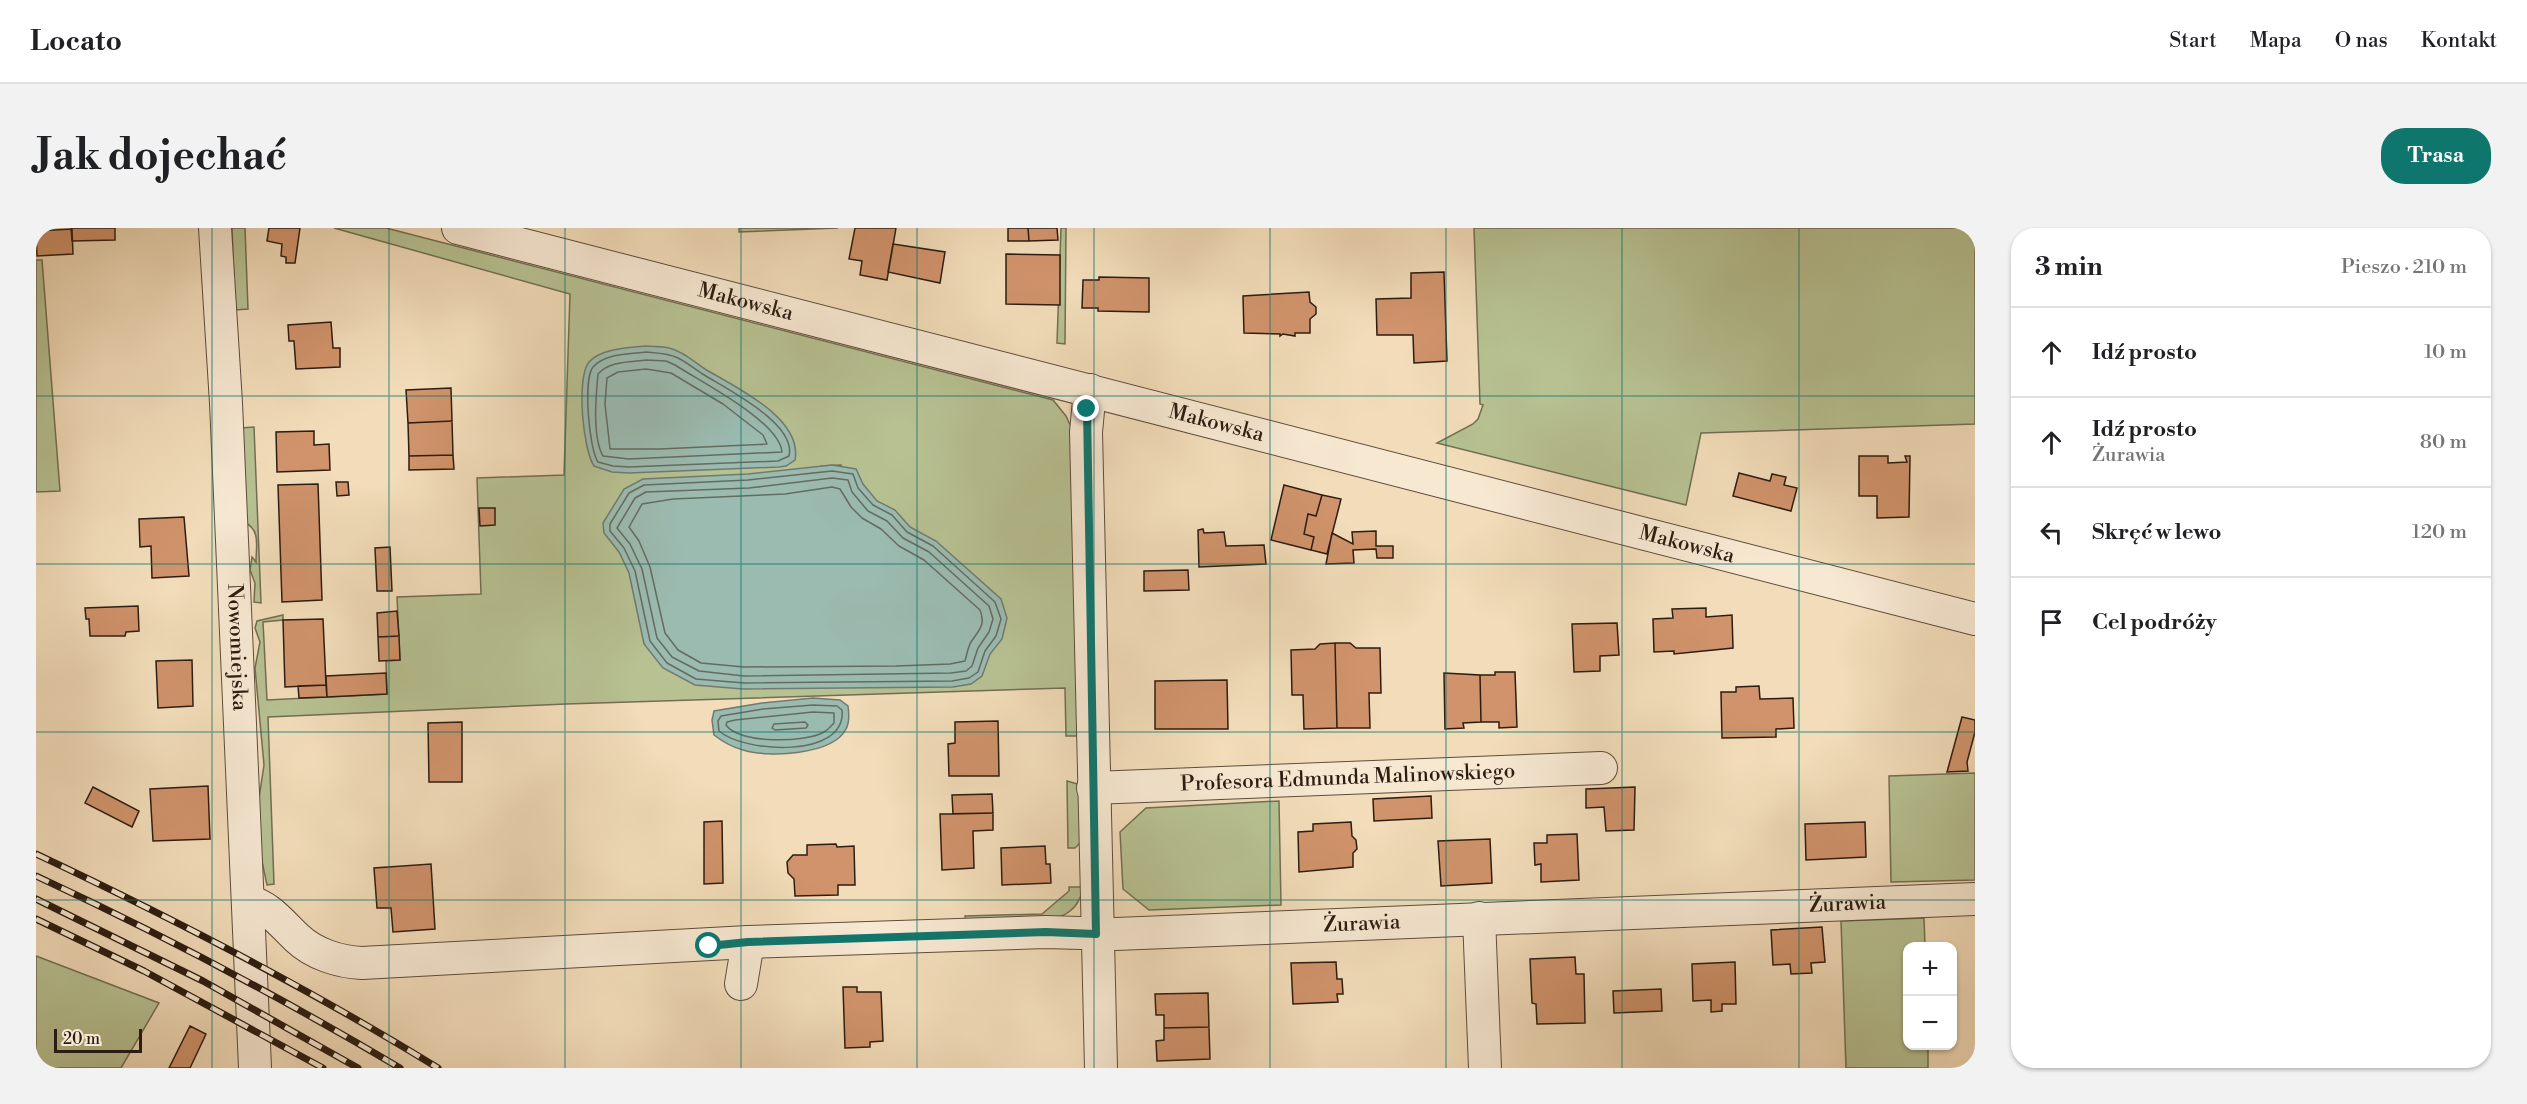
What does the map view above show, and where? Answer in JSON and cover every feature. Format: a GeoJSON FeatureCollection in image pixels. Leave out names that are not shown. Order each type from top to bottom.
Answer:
{"type":"FeatureCollection","features":[{"type":"Feature","properties":{"kind":"street","name":"Nowomiejska"},"geometry":{"type":"LineString","coordinates":[[215,228],[226,403],[255,1068]]}},
{"type":"Feature","properties":{"kind":"street","name":"Makowska"},"geometry":{"type":"LineString","coordinates":[[459,228],[1975,620]]}},
{"type":"Feature","properties":{"kind":"street"},"geometry":{"type":"LineString","coordinates":[[1090,390],[1086,432],[1096,934],[1101,1068]]}},
{"type":"Feature","properties":{"kind":"street","name":"Profesora Edmunda Malinowskiego"},"geometry":{"type":"LineString","coordinates":[[1093,788],[1601,768]]}},
{"type":"Feature","properties":{"kind":"street","name":"Żurawia"},"geometry":{"type":"LineString","coordinates":[[248,902],[263,907],[274,915],[305,944],[333,958],[349,962],[709,946],[748,942],[1046,932],[1096,934],[1975,899]]}},
{"type":"Feature","properties":{"kind":"street"},"geometry":{"type":"LineString","coordinates":[[1479,918],[1485,1068]]}},
{"type":"Feature","properties":{"kind":"street"},"geometry":{"type":"LineString","coordinates":[[741,984],[748,942]]}},
{"type":"Feature","properties":{"kind":"green space"},"geometry":{"type":"Polygon","coordinates":[[[232,228],[245,228],[248,309],[235,310],[232,228]]]}},
{"type":"Feature","properties":{"kind":"green space"},"geometry":{"type":"Polygon","coordinates":[[[334,228],[386,228],[1053,400],[1066,416],[1072,429],[1080,733],[1076,736],[1066,736],[1065,688],[566,704],[268,717],[274,884],[267,885],[260,852],[258,805],[264,765],[255,668],[260,642],[255,628],[257,621],[283,615],[283,620],[263,622],[267,700],[387,694],[386,661],[400,660],[397,597],[481,594],[477,478],[564,475],[570,294],[334,228]],[[841,465],[822,466],[896,535],[841,465]]]}},
{"type":"Feature","properties":{"kind":"green space"},"geometry":{"type":"Polygon","coordinates":[[[739,228],[838,228],[739,232],[739,228]]]}},
{"type":"Feature","properties":{"kind":"green space"},"geometry":{"type":"Polygon","coordinates":[[[1061,228],[1066,228],[1065,344],[1057,343],[1061,228]]]}},
{"type":"Feature","properties":{"kind":"green space"},"geometry":{"type":"Polygon","coordinates":[[[1474,228],[1975,228],[1975,424],[1701,433],[1686,505],[1437,443],[1473,424],[1478,419],[1483,405],[1480,404],[1474,228]]]}},
{"type":"Feature","properties":{"kind":"green space"},"geometry":{"type":"Polygon","coordinates":[[[36,260],[42,260],[60,491],[36,492],[36,260]]]}},
{"type":"Feature","properties":{"kind":"green space"},"geometry":{"type":"Polygon","coordinates":[[[254,427],[261,603],[254,602],[255,583],[250,570],[252,557],[256,562],[255,534],[253,529],[244,522],[241,428],[254,427]]]}},
{"type":"Feature","properties":{"kind":"green space"},"geometry":{"type":"Polygon","coordinates":[[[1975,773],[1975,880],[1891,882],[1889,776],[1975,773]]]}},
{"type":"Feature","properties":{"kind":"green space"},"geometry":{"type":"Polygon","coordinates":[[[1067,781],[1081,785],[1083,840],[1075,848],[1068,848],[1067,781]]]}},
{"type":"Feature","properties":{"kind":"green space"},"geometry":{"type":"Polygon","coordinates":[[[1279,801],[1281,905],[1149,910],[1123,889],[1120,832],[1146,808],[1279,801]]]}},
{"type":"Feature","properties":{"kind":"green space"},"geometry":{"type":"Polygon","coordinates":[[[1069,887],[1084,887],[1075,906],[1061,916],[1035,922],[966,924],[965,916],[1042,914],[1069,891],[1069,887]]]}},
{"type":"Feature","properties":{"kind":"green space"},"geometry":{"type":"Polygon","coordinates":[[[1924,918],[1925,942],[1903,942],[1903,1050],[1928,1050],[1928,1068],[1846,1068],[1841,921],[1924,918]]]}},
{"type":"Feature","properties":{"kind":"green space"},"geometry":{"type":"Polygon","coordinates":[[[36,956],[159,1003],[121,1068],[36,1068],[36,956]]]}},
{"type":"Feature","properties":{"kind":"water"},"geometry":{"type":"Polygon","coordinates":[[[646,346],[674,349],[764,406],[778,417],[789,431],[795,445],[795,460],[786,466],[779,467],[629,473],[612,472],[594,466],[587,445],[582,414],[585,370],[594,357],[601,354],[616,349],[646,346]]]}},
{"type":"Feature","properties":{"kind":"water"},"geometry":{"type":"Polygon","coordinates":[[[832,465],[856,469],[863,484],[877,501],[895,510],[910,527],[936,541],[1001,599],[1007,618],[1002,639],[990,654],[982,676],[971,684],[953,687],[743,689],[695,685],[663,668],[644,644],[629,573],[619,552],[604,533],[603,523],[624,489],[643,479],[748,474],[832,465]]]}},
{"type":"Feature","properties":{"kind":"water"},"geometry":{"type":"Polygon","coordinates":[[[813,698],[840,700],[848,706],[849,720],[846,729],[839,738],[828,744],[799,752],[768,754],[739,749],[714,735],[712,720],[714,711],[813,698]]]}},
{"type":"Feature","properties":{"kind":"building"},"geometry":{"type":"Polygon","coordinates":[[[71,228],[115,228],[115,240],[72,241],[71,228]]]}},
{"type":"Feature","properties":{"kind":"building"},"geometry":{"type":"Polygon","coordinates":[[[269,228],[300,228],[295,263],[286,263],[286,257],[281,256],[282,244],[267,241],[269,228]]]}},
{"type":"Feature","properties":{"kind":"building"},"geometry":{"type":"Polygon","coordinates":[[[855,228],[896,228],[887,280],[860,275],[862,261],[849,259],[855,228]]]}},
{"type":"Feature","properties":{"kind":"building"},"geometry":{"type":"Polygon","coordinates":[[[1008,228],[1028,228],[1029,241],[1008,241],[1008,228]]]}},
{"type":"Feature","properties":{"kind":"building"},"geometry":{"type":"Polygon","coordinates":[[[1028,228],[1057,228],[1058,240],[1029,241],[1028,228]]]}},
{"type":"Feature","properties":{"kind":"building"},"geometry":{"type":"Polygon","coordinates":[[[72,229],[73,254],[37,256],[36,231],[72,229]]]}},
{"type":"Feature","properties":{"kind":"building"},"geometry":{"type":"Polygon","coordinates":[[[893,244],[945,252],[940,283],[888,272],[893,244]]]}},
{"type":"Feature","properties":{"kind":"building"},"geometry":{"type":"Polygon","coordinates":[[[1006,254],[1060,255],[1060,305],[1006,304],[1006,254]]]}},
{"type":"Feature","properties":{"kind":"building"},"geometry":{"type":"Polygon","coordinates":[[[1444,272],[1447,361],[1414,363],[1413,335],[1377,335],[1376,299],[1411,298],[1411,273],[1444,272]]]}},
{"type":"Feature","properties":{"kind":"building"},"geometry":{"type":"Polygon","coordinates":[[[1099,277],[1149,278],[1149,312],[1098,311],[1098,308],[1082,308],[1083,280],[1099,280],[1099,277]]]}},
{"type":"Feature","properties":{"kind":"building"},"geometry":{"type":"Polygon","coordinates":[[[1309,292],[1310,302],[1316,307],[1316,314],[1310,319],[1310,333],[1280,336],[1280,334],[1244,333],[1243,296],[1309,292]]]}},
{"type":"Feature","properties":{"kind":"building"},"geometry":{"type":"Polygon","coordinates":[[[331,322],[333,348],[340,348],[340,367],[296,369],[294,341],[289,341],[288,325],[331,322]]]}},
{"type":"Feature","properties":{"kind":"building"},"geometry":{"type":"Polygon","coordinates":[[[451,388],[452,421],[408,423],[406,390],[451,388]]]}},
{"type":"Feature","properties":{"kind":"building"},"geometry":{"type":"Polygon","coordinates":[[[452,421],[453,455],[409,456],[408,423],[452,421]]]}},
{"type":"Feature","properties":{"kind":"building"},"geometry":{"type":"Polygon","coordinates":[[[314,431],[314,445],[329,444],[330,470],[277,472],[276,432],[314,431]]]}},
{"type":"Feature","properties":{"kind":"building"},"geometry":{"type":"Polygon","coordinates":[[[453,455],[454,469],[409,470],[409,456],[453,455]]]}},
{"type":"Feature","properties":{"kind":"building"},"geometry":{"type":"Polygon","coordinates":[[[1859,456],[1888,456],[1888,463],[1907,462],[1905,456],[1910,456],[1909,517],[1877,518],[1877,496],[1859,496],[1859,456]]]}},
{"type":"Feature","properties":{"kind":"building"},"geometry":{"type":"Polygon","coordinates":[[[1739,473],[1770,481],[1772,474],[1786,477],[1784,485],[1797,488],[1791,511],[1733,496],[1739,473]]]}},
{"type":"Feature","properties":{"kind":"building"},"geometry":{"type":"Polygon","coordinates":[[[336,482],[348,482],[349,495],[337,496],[336,482]]]}},
{"type":"Feature","properties":{"kind":"building"},"geometry":{"type":"Polygon","coordinates":[[[318,484],[322,600],[282,602],[278,485],[318,484]]]}},
{"type":"Feature","properties":{"kind":"building"},"geometry":{"type":"Polygon","coordinates":[[[1284,485],[1322,495],[1316,516],[1308,514],[1304,534],[1314,537],[1311,550],[1271,540],[1284,485]]]}},
{"type":"Feature","properties":{"kind":"building"},"geometry":{"type":"Polygon","coordinates":[[[1322,495],[1341,499],[1327,554],[1311,550],[1314,537],[1304,534],[1308,514],[1316,516],[1322,495]]]}},
{"type":"Feature","properties":{"kind":"building"},"geometry":{"type":"Polygon","coordinates":[[[479,508],[495,508],[495,525],[480,526],[479,508]]]}},
{"type":"Feature","properties":{"kind":"building"},"geometry":{"type":"Polygon","coordinates":[[[184,517],[189,576],[152,578],[151,546],[140,547],[139,519],[184,517]]]}},
{"type":"Feature","properties":{"kind":"building"},"geometry":{"type":"Polygon","coordinates":[[[1203,529],[1204,533],[1224,532],[1226,546],[1264,545],[1266,564],[1199,567],[1198,530],[1203,529]]]}},
{"type":"Feature","properties":{"kind":"building"},"geometry":{"type":"Polygon","coordinates":[[[1376,531],[1376,546],[1393,546],[1393,558],[1377,558],[1376,549],[1353,550],[1354,563],[1326,564],[1332,533],[1353,544],[1352,532],[1376,531]]]}},
{"type":"Feature","properties":{"kind":"building"},"geometry":{"type":"Polygon","coordinates":[[[390,547],[392,591],[377,591],[375,548],[390,547]]]}},
{"type":"Feature","properties":{"kind":"building"},"geometry":{"type":"Polygon","coordinates":[[[1188,570],[1189,590],[1144,591],[1144,571],[1188,570]]]}},
{"type":"Feature","properties":{"kind":"building"},"geometry":{"type":"Polygon","coordinates":[[[138,606],[139,631],[126,632],[125,636],[90,636],[89,619],[86,619],[85,608],[138,606]]]}},
{"type":"Feature","properties":{"kind":"building"},"geometry":{"type":"Polygon","coordinates":[[[1706,608],[1706,617],[1732,615],[1733,648],[1674,654],[1674,651],[1654,652],[1653,619],[1673,618],[1672,609],[1706,608]]]}},
{"type":"Feature","properties":{"kind":"building"},"geometry":{"type":"Polygon","coordinates":[[[397,611],[399,636],[378,637],[377,613],[397,611]]]}},
{"type":"Feature","properties":{"kind":"building"},"geometry":{"type":"Polygon","coordinates":[[[323,619],[326,685],[285,687],[283,620],[323,619]]]}},
{"type":"Feature","properties":{"kind":"building"},"geometry":{"type":"Polygon","coordinates":[[[1617,623],[1619,655],[1600,656],[1600,671],[1574,672],[1572,624],[1617,623]]]}},
{"type":"Feature","properties":{"kind":"building"},"geometry":{"type":"Polygon","coordinates":[[[399,636],[400,660],[379,661],[378,637],[399,636]]]}},
{"type":"Feature","properties":{"kind":"building"},"geometry":{"type":"Polygon","coordinates":[[[1335,643],[1337,728],[1304,729],[1303,695],[1292,695],[1291,650],[1315,649],[1320,644],[1335,643]]]}},
{"type":"Feature","properties":{"kind":"building"},"geometry":{"type":"Polygon","coordinates":[[[1335,643],[1350,643],[1356,648],[1380,648],[1381,693],[1369,693],[1370,728],[1337,728],[1335,643]]]}},
{"type":"Feature","properties":{"kind":"building"},"geometry":{"type":"Polygon","coordinates":[[[192,660],[193,706],[158,708],[156,661],[192,660]]]}},
{"type":"Feature","properties":{"kind":"building"},"geometry":{"type":"Polygon","coordinates":[[[1495,672],[1515,672],[1517,727],[1499,728],[1499,722],[1481,722],[1480,675],[1495,675],[1495,672]]]}},
{"type":"Feature","properties":{"kind":"building"},"geometry":{"type":"Polygon","coordinates":[[[386,673],[387,694],[327,697],[326,676],[386,673]]]}},
{"type":"Feature","properties":{"kind":"building"},"geometry":{"type":"Polygon","coordinates":[[[1444,673],[1480,675],[1481,722],[1463,723],[1464,728],[1445,729],[1444,673]]]}},
{"type":"Feature","properties":{"kind":"building"},"geometry":{"type":"Polygon","coordinates":[[[1227,680],[1228,729],[1155,729],[1155,681],[1227,680]]]}},
{"type":"Feature","properties":{"kind":"building"},"geometry":{"type":"Polygon","coordinates":[[[326,685],[327,697],[299,698],[298,686],[326,685]]]}},
{"type":"Feature","properties":{"kind":"building"},"geometry":{"type":"Polygon","coordinates":[[[1759,686],[1760,699],[1793,698],[1794,728],[1776,729],[1776,737],[1722,738],[1721,692],[1736,692],[1736,687],[1759,686]]]}},
{"type":"Feature","properties":{"kind":"building"},"geometry":{"type":"Polygon","coordinates":[[[1962,717],[1975,720],[1975,732],[1967,762],[1968,771],[1947,772],[1962,717]]]}},
{"type":"Feature","properties":{"kind":"building"},"geometry":{"type":"Polygon","coordinates":[[[998,721],[999,776],[949,776],[948,744],[955,743],[955,722],[998,721]]]}},
{"type":"Feature","properties":{"kind":"building"},"geometry":{"type":"Polygon","coordinates":[[[462,722],[462,782],[429,782],[428,723],[462,722]]]}},
{"type":"Feature","properties":{"kind":"building"},"geometry":{"type":"Polygon","coordinates":[[[208,786],[210,839],[153,841],[150,789],[208,786]]]}},
{"type":"Feature","properties":{"kind":"building"},"geometry":{"type":"Polygon","coordinates":[[[93,787],[139,811],[132,827],[85,803],[93,787]]]}},
{"type":"Feature","properties":{"kind":"building"},"geometry":{"type":"Polygon","coordinates":[[[1635,787],[1634,830],[1606,831],[1604,807],[1586,808],[1586,789],[1635,787]]]}},
{"type":"Feature","properties":{"kind":"building"},"geometry":{"type":"Polygon","coordinates":[[[992,794],[993,813],[953,814],[952,795],[992,794]]]}},
{"type":"Feature","properties":{"kind":"building"},"geometry":{"type":"Polygon","coordinates":[[[1431,796],[1432,818],[1374,821],[1373,799],[1431,796]]]}},
{"type":"Feature","properties":{"kind":"building"},"geometry":{"type":"Polygon","coordinates":[[[993,813],[993,830],[973,831],[974,868],[942,870],[940,814],[993,813]]]}},
{"type":"Feature","properties":{"kind":"building"},"geometry":{"type":"Polygon","coordinates":[[[722,821],[723,883],[704,884],[704,822],[722,821]]]}},
{"type":"Feature","properties":{"kind":"building"},"geometry":{"type":"Polygon","coordinates":[[[1351,822],[1352,836],[1356,840],[1357,849],[1353,853],[1353,867],[1299,872],[1298,832],[1313,831],[1313,824],[1351,822]]]}},
{"type":"Feature","properties":{"kind":"building"},"geometry":{"type":"Polygon","coordinates":[[[1865,822],[1866,857],[1806,860],[1805,824],[1865,822]]]}},
{"type":"Feature","properties":{"kind":"building"},"geometry":{"type":"Polygon","coordinates":[[[1577,834],[1579,880],[1541,882],[1541,864],[1535,865],[1534,843],[1547,843],[1547,835],[1577,834]]]}},
{"type":"Feature","properties":{"kind":"building"},"geometry":{"type":"Polygon","coordinates":[[[1490,839],[1492,883],[1441,886],[1438,841],[1490,839]]]}},
{"type":"Feature","properties":{"kind":"building"},"geometry":{"type":"Polygon","coordinates":[[[836,844],[837,847],[854,846],[855,885],[838,885],[838,895],[795,896],[794,879],[788,873],[787,862],[793,855],[807,855],[807,845],[836,844]]]}},
{"type":"Feature","properties":{"kind":"building"},"geometry":{"type":"Polygon","coordinates":[[[1045,846],[1046,864],[1050,864],[1051,883],[1002,885],[1001,848],[1045,846]]]}},
{"type":"Feature","properties":{"kind":"building"},"geometry":{"type":"Polygon","coordinates":[[[431,864],[435,929],[393,932],[391,908],[377,908],[374,868],[431,864]]]}},
{"type":"Feature","properties":{"kind":"building"},"geometry":{"type":"Polygon","coordinates":[[[1822,927],[1825,962],[1811,963],[1812,973],[1791,974],[1790,964],[1773,965],[1771,930],[1822,927]]]}},
{"type":"Feature","properties":{"kind":"building"},"geometry":{"type":"Polygon","coordinates":[[[1575,957],[1576,974],[1584,974],[1585,1023],[1537,1024],[1536,1004],[1532,1003],[1530,959],[1575,957]]]}},
{"type":"Feature","properties":{"kind":"building"},"geometry":{"type":"Polygon","coordinates":[[[1336,962],[1337,979],[1342,979],[1343,994],[1337,994],[1338,1002],[1293,1004],[1291,963],[1336,962]]]}},
{"type":"Feature","properties":{"kind":"building"},"geometry":{"type":"Polygon","coordinates":[[[1735,962],[1736,1004],[1722,1004],[1722,1011],[1711,1012],[1711,1000],[1693,1001],[1692,964],[1735,962]]]}},
{"type":"Feature","properties":{"kind":"building"},"geometry":{"type":"Polygon","coordinates":[[[843,987],[857,987],[857,992],[881,992],[883,1041],[870,1042],[870,1047],[845,1048],[843,987]]]}},
{"type":"Feature","properties":{"kind":"building"},"geometry":{"type":"Polygon","coordinates":[[[1661,989],[1662,1011],[1614,1013],[1613,991],[1661,989]]]}},
{"type":"Feature","properties":{"kind":"building"},"geometry":{"type":"Polygon","coordinates":[[[1208,993],[1209,1027],[1164,1028],[1164,1015],[1156,1015],[1155,994],[1208,993]]]}},
{"type":"Feature","properties":{"kind":"building"},"geometry":{"type":"Polygon","coordinates":[[[190,1026],[206,1034],[190,1068],[169,1068],[190,1026]]]}},
{"type":"Feature","properties":{"kind":"building"},"geometry":{"type":"Polygon","coordinates":[[[1209,1027],[1210,1059],[1157,1061],[1156,1041],[1164,1040],[1164,1028],[1209,1027]]]}},
{"type":"Feature","properties":{"kind":"railway"},"geometry":{"type":"LineString","coordinates":[[36,854],[240,955],[438,1068]]}},
{"type":"Feature","properties":{"kind":"railway"},"geometry":{"type":"LineString","coordinates":[[36,876],[221,968],[400,1068]]}},
{"type":"Feature","properties":{"kind":"railway"},"geometry":{"type":"LineString","coordinates":[[36,899],[203,981],[358,1068]]}},
{"type":"Feature","properties":{"kind":"railway"},"geometry":{"type":"LineString","coordinates":[[36,919],[144,971],[323,1068]]}},
{"type":"Feature","properties":{"kind":"route"},"geometry":{"type":"LineString","coordinates":[[709,946],[748,942],[1046,932],[1096,934],[1087,409]]}}]}
